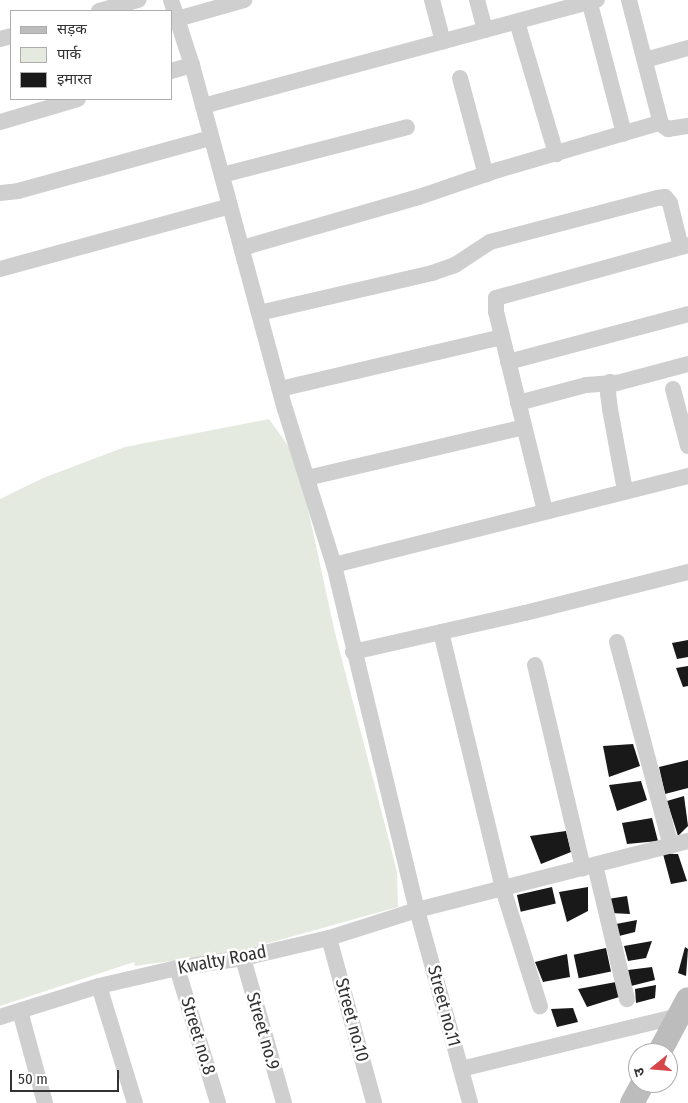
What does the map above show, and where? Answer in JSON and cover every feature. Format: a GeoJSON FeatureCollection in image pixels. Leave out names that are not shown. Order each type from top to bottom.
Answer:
{"type":"FeatureCollection","features":[{"type":"Feature","properties":{"kind":"street"},"geometry":{"type":"LineString","coordinates":[[103,10],[138,0]]}},
{"type":"Feature","properties":{"kind":"street","name":"Street no.11"},"geometry":{"type":"LineString","coordinates":[[171,0],[192,65],[280,389],[334,565],[353,652],[417,910],[470,1103]]}},
{"type":"Feature","properties":{"kind":"street"},"geometry":{"type":"LineString","coordinates":[[177,19],[244,0]]}},
{"type":"Feature","properties":{"kind":"street"},"geometry":{"type":"LineString","coordinates":[[432,0],[443,42]]}},
{"type":"Feature","properties":{"kind":"street"},"geometry":{"type":"LineString","coordinates":[[477,0],[485,30]]}},
{"type":"Feature","properties":{"kind":"street"},"geometry":{"type":"LineString","coordinates":[[629,0],[660,120],[659,123]]}},
{"type":"Feature","properties":{"kind":"street"},"geometry":{"type":"LineString","coordinates":[[203,106],[517,22],[551,6],[592,1],[624,133]]}},
{"type":"Feature","properties":{"kind":"street"},"geometry":{"type":"LineString","coordinates":[[517,22],[556,154]]}},
{"type":"Feature","properties":{"kind":"street"},"geometry":{"type":"LineString","coordinates":[[645,60],[688,48]]}},
{"type":"Feature","properties":{"kind":"street"},"geometry":{"type":"LineString","coordinates":[[172,71],[192,65]]}},
{"type":"Feature","properties":{"kind":"street"},"geometry":{"type":"LineString","coordinates":[[460,78],[486,175]]}},
{"type":"Feature","properties":{"kind":"street"},"geometry":{"type":"LineString","coordinates":[[0,122],[75,100]]}},
{"type":"Feature","properties":{"kind":"street"},"geometry":{"type":"LineString","coordinates":[[242,248],[659,123],[668,129],[688,126]]}},
{"type":"Feature","properties":{"kind":"street"},"geometry":{"type":"LineString","coordinates":[[222,174],[407,127]]}},
{"type":"Feature","properties":{"kind":"street"},"geometry":{"type":"LineString","coordinates":[[0,193],[18,191],[212,138]]}},
{"type":"Feature","properties":{"kind":"street"},"geometry":{"type":"LineString","coordinates":[[259,312],[432,273],[455,265],[490,242],[658,198],[665,198],[670,203],[685,246],[496,298],[496,312],[546,512]]}},
{"type":"Feature","properties":{"kind":"street"},"geometry":{"type":"LineString","coordinates":[[0,269],[230,206]]}},
{"type":"Feature","properties":{"kind":"street"},"geometry":{"type":"LineString","coordinates":[[508,362],[688,314]]}},
{"type":"Feature","properties":{"kind":"street"},"geometry":{"type":"LineString","coordinates":[[280,389],[502,337]]}},
{"type":"Feature","properties":{"kind":"street"},"geometry":{"type":"LineString","coordinates":[[518,403],[586,385],[610,382],[688,364]]}},
{"type":"Feature","properties":{"kind":"street"},"geometry":{"type":"LineString","coordinates":[[610,382],[610,408],[625,491]]}},
{"type":"Feature","properties":{"kind":"street"},"geometry":{"type":"LineString","coordinates":[[674,389],[686,429],[688,446]]}},
{"type":"Feature","properties":{"kind":"street"},"geometry":{"type":"LineString","coordinates":[[306,478],[524,427]]}},
{"type":"Feature","properties":{"kind":"street"},"geometry":{"type":"LineString","coordinates":[[334,565],[688,476]]}},
{"type":"Feature","properties":{"kind":"street"},"geometry":{"type":"LineString","coordinates":[[353,652],[688,572]]}},
{"type":"Feature","properties":{"kind":"street"},"geometry":{"type":"LineString","coordinates":[[441,632],[504,889],[540,1006]]}},
{"type":"Feature","properties":{"kind":"street"},"geometry":{"type":"LineString","coordinates":[[617,642],[671,846]]}},
{"type":"Feature","properties":{"kind":"street"},"geometry":{"type":"LineString","coordinates":[[536,665],[589,867],[628,999]]}},
{"type":"Feature","properties":{"kind":"street","name":"Kwalty Road"},"geometry":{"type":"LineString","coordinates":[[0,1018],[99,986],[177,968],[242,958],[329,938],[417,910],[688,841]]}},
{"type":"Feature","properties":{"kind":"street","name":"Street no.10"},"geometry":{"type":"LineString","coordinates":[[329,938],[374,1103]]}},
{"type":"Feature","properties":{"kind":"street","name":"Street no.9"},"geometry":{"type":"LineString","coordinates":[[242,958],[284,1103]]}},
{"type":"Feature","properties":{"kind":"street","name":"Street no.8"},"geometry":{"type":"LineString","coordinates":[[177,968],[218,1103]]}},
{"type":"Feature","properties":{"kind":"street"},"geometry":{"type":"LineString","coordinates":[[99,986],[135,1103]]}},
{"type":"Feature","properties":{"kind":"street"},"geometry":{"type":"LineString","coordinates":[[461,1069],[683,1007]]}},
{"type":"Feature","properties":{"kind":"street"},"geometry":{"type":"LineString","coordinates":[[664,1043],[683,1007]]}},
{"type":"Feature","properties":{"kind":"street"},"geometry":{"type":"LineString","coordinates":[[20,1011],[45,1103]]}},
{"type":"Feature","properties":{"kind":"green space"},"geometry":{"type":"Polygon","coordinates":[[[269,419],[289,447],[308,509],[335,633],[397,872],[398,907],[236,952],[135,966],[134,962],[0,1006],[0,499],[43,478],[125,447],[269,419]]]}},
{"type":"Feature","properties":{"kind":"building"},"geometry":{"type":"Polygon","coordinates":[[[688,640],[688,657],[677,659],[672,643],[688,640]]]}},
{"type":"Feature","properties":{"kind":"building"},"geometry":{"type":"Polygon","coordinates":[[[688,666],[688,686],[683,687],[676,668],[688,666]]]}},
{"type":"Feature","properties":{"kind":"building"},"geometry":{"type":"Polygon","coordinates":[[[633,744],[640,766],[609,777],[603,746],[633,744]]]}},
{"type":"Feature","properties":{"kind":"building"},"geometry":{"type":"Polygon","coordinates":[[[688,760],[688,788],[665,794],[659,767],[688,760]]]}},
{"type":"Feature","properties":{"kind":"building"},"geometry":{"type":"Polygon","coordinates":[[[641,781],[647,800],[617,811],[609,785],[641,781]]]}},
{"type":"Feature","properties":{"kind":"building"},"geometry":{"type":"Polygon","coordinates":[[[684,796],[688,826],[678,836],[667,801],[684,796]]]}},
{"type":"Feature","properties":{"kind":"building"},"geometry":{"type":"Polygon","coordinates":[[[652,818],[658,841],[627,844],[622,823],[652,818]]]}},
{"type":"Feature","properties":{"kind":"building"},"geometry":{"type":"Polygon","coordinates":[[[566,831],[571,852],[541,864],[530,836],[566,831]]]}},
{"type":"Feature","properties":{"kind":"building"},"geometry":{"type":"Polygon","coordinates":[[[663,854],[678,854],[687,881],[671,884],[663,854]]]}},
{"type":"Feature","properties":{"kind":"building"},"geometry":{"type":"Polygon","coordinates":[[[552,887],[556,904],[521,912],[517,895],[552,887]]]}},
{"type":"Feature","properties":{"kind":"building"},"geometry":{"type":"Polygon","coordinates":[[[588,887],[588,911],[567,922],[559,892],[588,887]]]}},
{"type":"Feature","properties":{"kind":"building"},"geometry":{"type":"Polygon","coordinates":[[[627,896],[630,914],[610,913],[608,899],[627,896]]]}},
{"type":"Feature","properties":{"kind":"building"},"geometry":{"type":"Polygon","coordinates":[[[637,920],[635,932],[619,936],[616,924],[637,920]]]}},
{"type":"Feature","properties":{"kind":"building"},"geometry":{"type":"Polygon","coordinates":[[[652,941],[646,958],[628,961],[624,946],[652,941]]]}},
{"type":"Feature","properties":{"kind":"building"},"geometry":{"type":"Polygon","coordinates":[[[685,947],[688,949],[686,976],[678,973],[685,947]]]}},
{"type":"Feature","properties":{"kind":"building"},"geometry":{"type":"Polygon","coordinates":[[[606,948],[611,971],[579,978],[574,955],[606,948]]]}},
{"type":"Feature","properties":{"kind":"building"},"geometry":{"type":"Polygon","coordinates":[[[567,954],[570,977],[543,982],[535,962],[567,954]]]}},
{"type":"Feature","properties":{"kind":"building"},"geometry":{"type":"Polygon","coordinates":[[[652,967],[655,980],[631,986],[628,970],[652,967]]]}},
{"type":"Feature","properties":{"kind":"building"},"geometry":{"type":"Polygon","coordinates":[[[616,982],[619,997],[587,1007],[578,989],[616,982]]]}},
{"type":"Feature","properties":{"kind":"building"},"geometry":{"type":"Polygon","coordinates":[[[656,985],[655,998],[636,1003],[635,989],[656,985]]]}},
{"type":"Feature","properties":{"kind":"building"},"geometry":{"type":"Polygon","coordinates":[[[573,1008],[578,1022],[557,1027],[551,1009],[573,1008]]]}}]}
